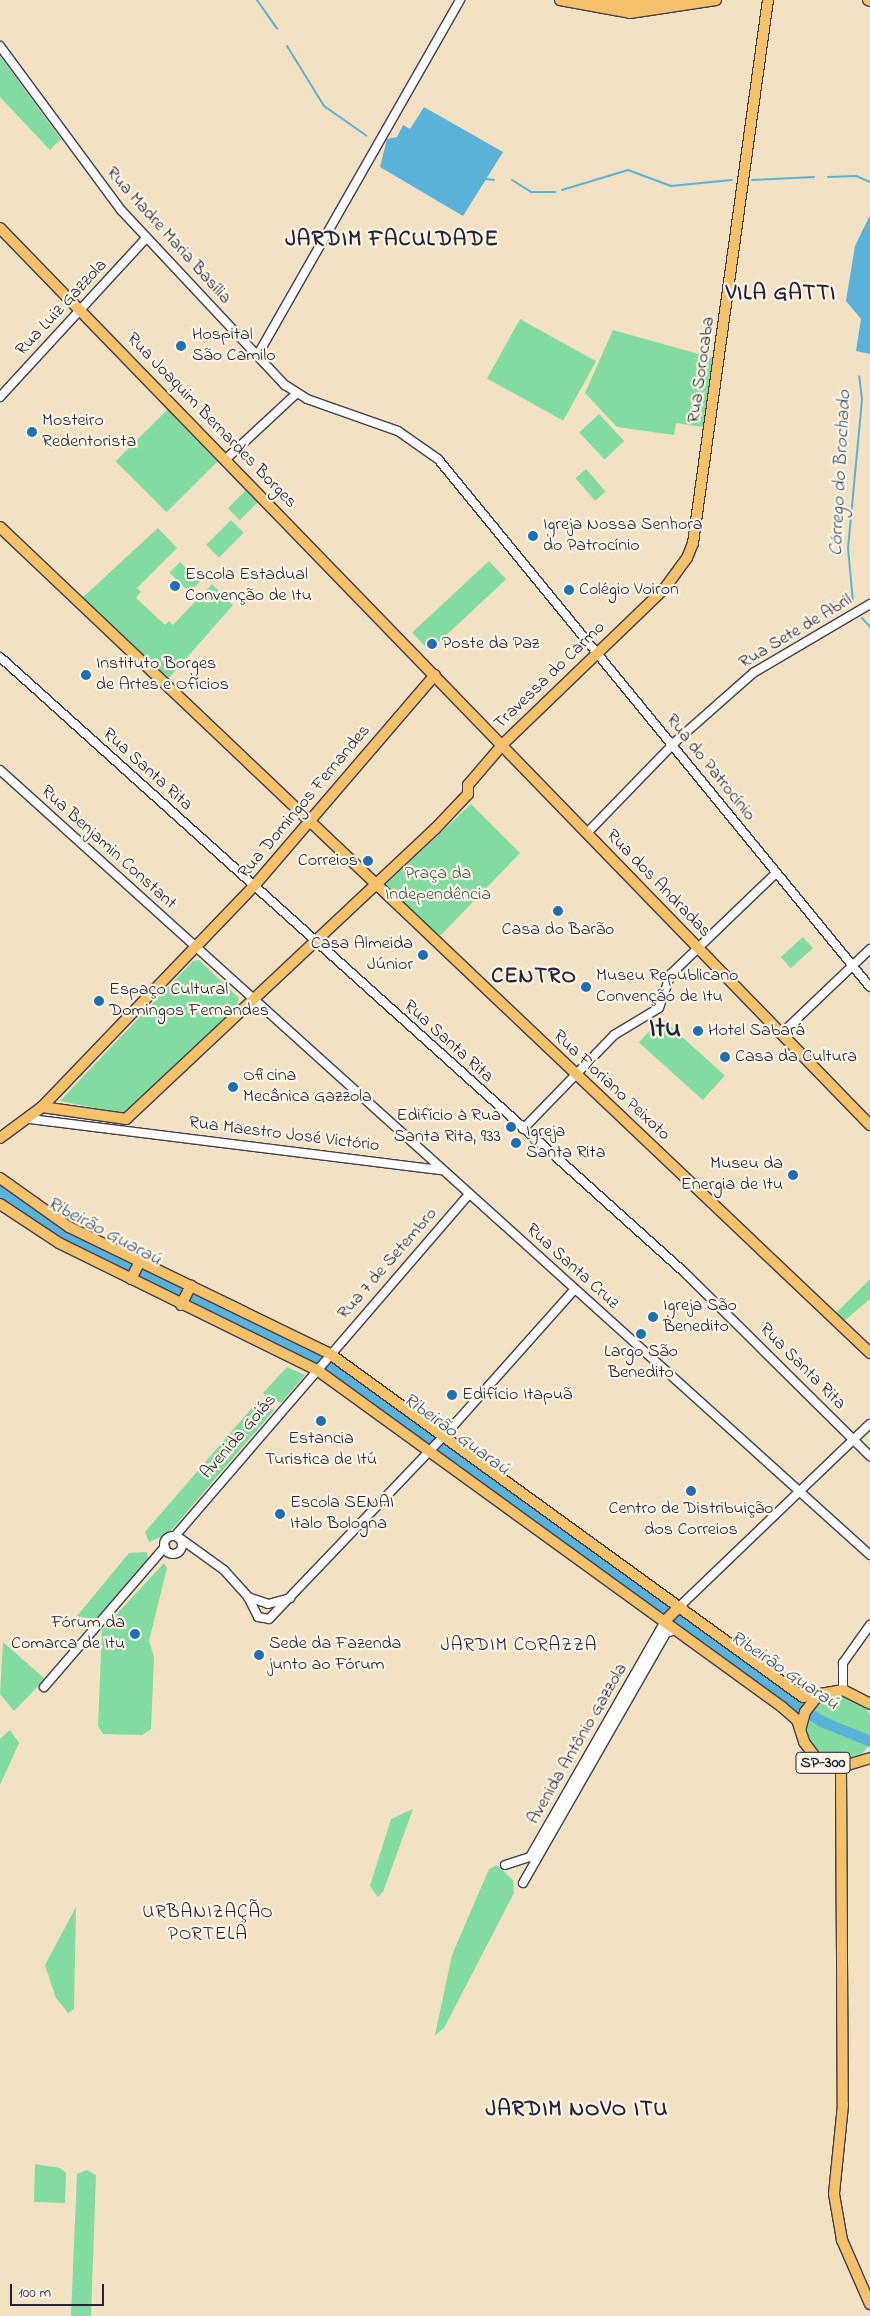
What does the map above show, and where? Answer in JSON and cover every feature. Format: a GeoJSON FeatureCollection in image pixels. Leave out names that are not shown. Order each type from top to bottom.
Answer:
{"type":"FeatureCollection","features":[{"type":"Feature","properties":{"kind":"main road"},"geometry":{"type":"LineString","coordinates":[[560,0],[630,13],[716,0]]}},
{"type":"Feature","properties":{"kind":"main road"},"geometry":{"type":"LineString","coordinates":[[593,0],[635,5],[677,0]]}},
{"type":"Feature","properties":{"kind":"main road","name":"Rua Sorocaba"},"geometry":{"type":"LineString","coordinates":[[665,588],[693,543],[768,0]]}},
{"type":"Feature","properties":{"kind":"main road","name":"Rua Joaquim Bernardes Borges"},"geometry":{"type":"LineString","coordinates":[[0,228],[424,664]]}},
{"type":"Feature","properties":{"kind":"main road"},"geometry":{"type":"LineString","coordinates":[[0,527],[377,886],[317,944],[126,1119],[42,1108]]}},
{"type":"Feature","properties":{"kind":"main road","name":"Travessa do Carmo"},"geometry":{"type":"LineString","coordinates":[[377,886],[468,794],[468,785],[503,744],[665,588]]}},
{"type":"Feature","properties":{"kind":"main road","name":"Rua dos Andradas"},"geometry":{"type":"LineString","coordinates":[[424,664],[870,1125]]}},
{"type":"Feature","properties":{"kind":"main road","name":"Rua Domingos Fernandes"},"geometry":{"type":"LineString","coordinates":[[30,1119],[254,886],[435,675]]}},
{"type":"Feature","properties":{"kind":"main road","name":"Rua Floriano Peixoto"},"geometry":{"type":"LineString","coordinates":[[377,886],[870,1353]]}},
{"type":"Feature","properties":{"kind":"main road"},"geometry":{"type":"LineString","coordinates":[[0,1138],[30,1119]]}},
{"type":"Feature","properties":{"kind":"main road","name":"SP-300"},"geometry":{"type":"LineString","coordinates":[[0,1178],[60,1222],[136,1271],[186,1295],[319,1368],[430,1448],[672,1614],[803,1697],[816,1698]]}},
{"type":"Feature","properties":{"kind":"main road","name":"SP-300"},"geometry":{"type":"LineString","coordinates":[[0,1204],[52,1239],[136,1271],[186,1295],[329,1356],[442,1437],[672,1614],[676,1630],[782,1707],[801,1727],[813,1756],[841,1767],[868,1756]]}},
{"type":"Feature","properties":{"kind":"main road"},"geometry":{"type":"LineString","coordinates":[[801,1727],[805,1712],[816,1698],[843,1690],[870,1704]]}},
{"type":"Feature","properties":{"kind":"main road"},"geometry":{"type":"LineString","coordinates":[[841,1767],[842,2105],[834,2201],[842,2240],[870,2304]]}},
{"type":"Feature","properties":{"kind":"street"},"geometry":{"type":"LineString","coordinates":[[257,356],[460,0]]}},
{"type":"Feature","properties":{"kind":"street","name":"Rua Madre Maria Basília"},"geometry":{"type":"LineString","coordinates":[[0,46],[69,141],[146,238],[257,356],[296,394],[398,432],[421,445],[528,565]]}},
{"type":"Feature","properties":{"kind":"street","name":"Rua Luiz Gazzola"},"geometry":{"type":"LineString","coordinates":[[0,397],[146,238]]}},
{"type":"Feature","properties":{"kind":"street"},"geometry":{"type":"LineString","coordinates":[[226,459],[296,394]]}},
{"type":"Feature","properties":{"kind":"street","name":"Rua do Patrocínio"},"geometry":{"type":"LineString","coordinates":[[528,565],[870,988]]}},
{"type":"Feature","properties":{"kind":"street","name":"Rua Sete de Abril"},"geometry":{"type":"LineString","coordinates":[[587,833],[672,745],[753,673],[870,604]]}},
{"type":"Feature","properties":{"kind":"street","name":"Rua Santa Rita"},"geometry":{"type":"LineString","coordinates":[[0,657],[684,1272],[870,1456]]}},
{"type":"Feature","properties":{"kind":"street","name":"Rua Benjamin Constant"},"geometry":{"type":"LineString","coordinates":[[0,770],[255,1000]]}},
{"type":"Feature","properties":{"kind":"street"},"geometry":{"type":"LineString","coordinates":[[523,1129],[614,1035],[624,1032],[659,1008],[672,974],[776,873]]}},
{"type":"Feature","properties":{"kind":"street"},"geometry":{"type":"LineString","coordinates":[[781,1034],[850,965],[870,949]]}},
{"type":"Feature","properties":{"kind":"street","name":"Rua Santa Cruz"},"geometry":{"type":"LineString","coordinates":[[255,1000],[574,1290],[870,1554]]}},
{"type":"Feature","properties":{"kind":"street","name":"Rua Maestro José Victório"},"geometry":{"type":"LineString","coordinates":[[30,1119],[443,1170]]}},
{"type":"Feature","properties":{"kind":"street"},"geometry":{"type":"LineString","coordinates":[[121,1131],[126,1119]]}},
{"type":"Feature","properties":{"kind":"street","name":"Rua 7 de Setembro"},"geometry":{"type":"LineString","coordinates":[[329,1356],[469,1194]]}},
{"type":"Feature","properties":{"kind":"street"},"geometry":{"type":"LineString","coordinates":[[176,1553],[178,1537],[224,1570],[248,1598],[260,1620],[272,1617],[442,1437],[574,1290]]}},
{"type":"Feature","properties":{"kind":"street","name":"Avenida Goiás"},"geometry":{"type":"LineString","coordinates":[[164,1547],[165,1540],[178,1537],[329,1356]]}},
{"type":"Feature","properties":{"kind":"street","name":"Avenida Antônio Gazzola"},"geometry":{"type":"LineString","coordinates":[[523,1883],[672,1614],[870,1424]]}},
{"type":"Feature","properties":{"kind":"street"},"geometry":{"type":"LineString","coordinates":[[44,1687],[164,1547],[176,1553]]}},
{"type":"Feature","properties":{"kind":"street"},"geometry":{"type":"LineString","coordinates":[[153,1560],[176,1553],[197,1551]]}},
{"type":"Feature","properties":{"kind":"street"},"geometry":{"type":"LineString","coordinates":[[256,1612],[264,1604],[292,1597]]}},
{"type":"Feature","properties":{"kind":"street"},"geometry":{"type":"LineString","coordinates":[[248,1598],[264,1604],[272,1617]]}},
{"type":"Feature","properties":{"kind":"street"},"geometry":{"type":"LineString","coordinates":[[843,1690],[843,1663],[870,1625]]}},
{"type":"Feature","properties":{"kind":"street","name":"Avenida Antônio Gazzola"},"geometry":{"type":"LineString","coordinates":[[506,1865],[530,1857],[634,1682],[666,1634],[676,1630]]}},
{"type":"Feature","properties":{"kind":"green space"},"geometry":{"type":"Polygon","coordinates":[[[0,56],[61,139],[50,150],[0,97],[0,56]]]}},
{"type":"Feature","properties":{"kind":"green space"},"geometry":{"type":"Polygon","coordinates":[[[520,319],[596,361],[563,421],[487,378],[520,319]]]}},
{"type":"Feature","properties":{"kind":"green space"},"geometry":{"type":"Polygon","coordinates":[[[613,330],[713,358],[703,427],[676,423],[674,435],[617,427],[585,393],[613,330]]]}},
{"type":"Feature","properties":{"kind":"green space"},"geometry":{"type":"Polygon","coordinates":[[[168,409],[219,460],[167,512],[116,461],[168,409]]]}},
{"type":"Feature","properties":{"kind":"green space"},"geometry":{"type":"Polygon","coordinates":[[[599,414],[624,441],[604,459],[579,432],[599,414]]]}},
{"type":"Feature","properties":{"kind":"green space"},"geometry":{"type":"Polygon","coordinates":[[[586,469],[606,492],[595,501],[575,478],[586,469]]]}},
{"type":"Feature","properties":{"kind":"green space"},"geometry":{"type":"Polygon","coordinates":[[[249,487],[261,499],[240,520],[228,508],[249,487]]]}},
{"type":"Feature","properties":{"kind":"green space"},"geometry":{"type":"Polygon","coordinates":[[[231,520],[244,533],[219,557],[206,545],[231,520]]]}},
{"type":"Feature","properties":{"kind":"green space"},"geometry":{"type":"Polygon","coordinates":[[[158,528],[177,548],[137,588],[141,592],[136,598],[165,625],[169,621],[173,625],[212,584],[233,605],[167,680],[82,598],[158,528]]]}},
{"type":"Feature","properties":{"kind":"green space"},"geometry":{"type":"Polygon","coordinates":[[[489,561],[506,579],[429,651],[412,633],[489,561]]]}},
{"type":"Feature","properties":{"kind":"green space"},"geometry":{"type":"Polygon","coordinates":[[[180,562],[200,581],[190,592],[170,573],[180,562]]]}},
{"type":"Feature","properties":{"kind":"green space","name":"Praça da Independência"},"geometry":{"type":"Polygon","coordinates":[[[471,804],[520,853],[441,935],[435,935],[384,886],[471,804]]]}},
{"type":"Feature","properties":{"kind":"green space"},"geometry":{"type":"Polygon","coordinates":[[[803,937],[813,948],[791,968],[781,957],[803,937]]]}},
{"type":"Feature","properties":{"kind":"green space"},"geometry":{"type":"Polygon","coordinates":[[[199,960],[239,998],[236,1009],[125,1114],[60,1101],[193,961],[199,960]]]}},
{"type":"Feature","properties":{"kind":"green space"},"geometry":{"type":"Polygon","coordinates":[[[661,1018],[725,1076],[703,1100],[639,1043],[661,1018]]]}},
{"type":"Feature","properties":{"kind":"green space"},"geometry":{"type":"Polygon","coordinates":[[[870,1279],[870,1299],[844,1321],[837,1312],[870,1279]]]}},
{"type":"Feature","properties":{"kind":"green space"},"geometry":{"type":"Polygon","coordinates":[[[287,1367],[305,1375],[281,1403],[263,1393],[287,1367]]]}},
{"type":"Feature","properties":{"kind":"green space"},"geometry":{"type":"Polygon","coordinates":[[[257,1402],[274,1410],[168,1534],[149,1542],[145,1532],[257,1402]]]}},
{"type":"Feature","properties":{"kind":"green space"},"geometry":{"type":"Polygon","coordinates":[[[147,1552],[148,1560],[97,1621],[77,1616],[129,1553],[147,1552]]]}},
{"type":"Feature","properties":{"kind":"green space"},"geometry":{"type":"Polygon","coordinates":[[[164,1563],[167,1568],[149,1641],[154,1657],[151,1729],[142,1735],[103,1734],[98,1726],[102,1630],[164,1563]]]}},
{"type":"Feature","properties":{"kind":"green space"},"geometry":{"type":"Polygon","coordinates":[[[3,1642],[45,1679],[14,1711],[0,1694],[3,1642]]]}},
{"type":"Feature","properties":{"kind":"green space"},"geometry":{"type":"Polygon","coordinates":[[[840,1696],[853,1698],[863,1706],[871,1716],[873,1729],[871,1742],[863,1752],[853,1760],[840,1762],[827,1760],[817,1752],[809,1742],[807,1729],[809,1716],[817,1706],[827,1698],[840,1696]]]}},
{"type":"Feature","properties":{"kind":"green space"},"geometry":{"type":"Polygon","coordinates":[[[10,1730],[19,1743],[0,1785],[0,1739],[10,1730]]]}},
{"type":"Feature","properties":{"kind":"green space"},"geometry":{"type":"Polygon","coordinates":[[[413,1809],[383,1892],[378,1897],[370,1886],[391,1819],[413,1809]]]}},
{"type":"Feature","properties":{"kind":"green space"},"geometry":{"type":"Polygon","coordinates":[[[497,1865],[513,1880],[514,1893],[444,2028],[435,2035],[452,1955],[489,1869],[497,1865]]]}},
{"type":"Feature","properties":{"kind":"green space"},"geometry":{"type":"Polygon","coordinates":[[[76,1907],[74,2009],[68,2013],[56,1998],[45,1965],[76,1907]]]}},
{"type":"Feature","properties":{"kind":"green space"},"geometry":{"type":"Polygon","coordinates":[[[35,2164],[60,2168],[66,2173],[65,2203],[34,2202],[35,2164]]]}},
{"type":"Feature","properties":{"kind":"green space"},"geometry":{"type":"Polygon","coordinates":[[[87,2170],[96,2175],[91,2316],[71,2316],[77,2174],[87,2170]]]}},
{"type":"Feature","properties":{"kind":"water"},"geometry":{"type":"Polygon","coordinates":[[[424,107],[503,152],[463,216],[380,167],[387,139],[397,137],[403,125],[410,129],[424,107]]]}},
{"type":"Feature","properties":{"kind":"water"},"geometry":{"type":"Polygon","coordinates":[[[870,215],[870,354],[856,351],[861,319],[846,301],[855,246],[870,215]]]}},
{"type":"Feature","properties":{"kind":"waterway","name":"Córrego do Brochado"},"geometry":{"type":"LineString","coordinates":[[257,0],[277,29]]}},
{"type":"Feature","properties":{"kind":"waterway","name":"Córrego do Brochado"},"geometry":{"type":"LineString","coordinates":[[287,46],[324,106],[367,136]]}},
{"type":"Feature","properties":{"kind":"waterway","name":"Córrego do Brochado"},"geometry":{"type":"LineString","coordinates":[[562,190],[628,170],[671,186],[732,180]]}},
{"type":"Feature","properties":{"kind":"waterway","name":"Córrego do Brochado"},"geometry":{"type":"LineString","coordinates":[[828,177],[856,176],[870,182]]}},
{"type":"Feature","properties":{"kind":"waterway","name":"Córrego do Brochado"},"geometry":{"type":"LineString","coordinates":[[752,180],[814,177]]}},
{"type":"Feature","properties":{"kind":"waterway","name":"Córrego do Brochado"},"geometry":{"type":"LineString","coordinates":[[486,179],[494,180]]}},
{"type":"Feature","properties":{"kind":"waterway","name":"Córrego do Brochado"},"geometry":{"type":"LineString","coordinates":[[512,180],[531,192],[555,192]]}},
{"type":"Feature","properties":{"kind":"waterway","name":"Córrego do Brochado"},"geometry":{"type":"LineString","coordinates":[[853,602],[848,548],[862,399],[859,376]]}},
{"type":"Feature","properties":{"kind":"waterway"},"geometry":{"type":"LineString","coordinates":[[862,618],[870,627]]}},
{"type":"Feature","properties":{"kind":"waterway","name":"Ribeirão Guaraú"},"geometry":{"type":"LineString","coordinates":[[0,1191],[58,1232],[330,1366],[799,1707],[821,1721],[870,1741]]}},
{"type":"Feature","properties":{"kind":"place","name":"Hospital São Camilo"},"geometry":{"type":"Point","coordinates":[181,346]}},
{"type":"Feature","properties":{"kind":"place","name":"Mosteiro Redentorista"},"geometry":{"type":"Point","coordinates":[32,432]}},
{"type":"Feature","properties":{"kind":"place","name":"Igreja Nossa Senhora do Patrocínio"},"geometry":{"type":"Point","coordinates":[533,536]}},
{"type":"Feature","properties":{"kind":"place","name":"Escola Estadual Convenção de Itu"},"geometry":{"type":"Point","coordinates":[175,586]}},
{"type":"Feature","properties":{"kind":"place","name":"Colégio Voiron"},"geometry":{"type":"Point","coordinates":[569,590]}},
{"type":"Feature","properties":{"kind":"place","name":"Poste da Paz"},"geometry":{"type":"Point","coordinates":[432,644]}},
{"type":"Feature","properties":{"kind":"place","name":"Instituto Borges de Artes e Ofícios"},"geometry":{"type":"Point","coordinates":[86,675]}},
{"type":"Feature","properties":{"kind":"place","name":"Correios"},"geometry":{"type":"Point","coordinates":[368,861]}},
{"type":"Feature","properties":{"kind":"place","name":"Casa do Barão"},"geometry":{"type":"Point","coordinates":[558,911]}},
{"type":"Feature","properties":{"kind":"place","name":"Casa Almeida Júnior"},"geometry":{"type":"Point","coordinates":[423,955]}},
{"type":"Feature","properties":{"kind":"place","name":"Museu Republicano Convenção de Itu"},"geometry":{"type":"Point","coordinates":[586,987]}},
{"type":"Feature","properties":{"kind":"place","name":"Espaço Cultural Domingos Fernandes"},"geometry":{"type":"Point","coordinates":[99,1001]}},
{"type":"Feature","properties":{"kind":"place","name":"Hotel Sabará"},"geometry":{"type":"Point","coordinates":[698,1031]}},
{"type":"Feature","properties":{"kind":"place","name":"Casa da Cultura"},"geometry":{"type":"Point","coordinates":[725,1057]}},
{"type":"Feature","properties":{"kind":"place","name":"Oficina Mecânica Gazzola"},"geometry":{"type":"Point","coordinates":[233,1087]}},
{"type":"Feature","properties":{"kind":"place","name":"Edifício à Rua Santa Rita, 933"},"geometry":{"type":"Point","coordinates":[511,1127]}},
{"type":"Feature","properties":{"kind":"place","name":"Igreja Santa Rita"},"geometry":{"type":"Point","coordinates":[516,1143]}},
{"type":"Feature","properties":{"kind":"place","name":"Museu da Energia de Itu"},"geometry":{"type":"Point","coordinates":[793,1175]}},
{"type":"Feature","properties":{"kind":"place","name":"Igreja São Benedito"},"geometry":{"type":"Point","coordinates":[653,1317]}},
{"type":"Feature","properties":{"kind":"place","name":"Largo São Benedito"},"geometry":{"type":"Point","coordinates":[641,1334]}},
{"type":"Feature","properties":{"kind":"place","name":"Edifício Itapuã"},"geometry":{"type":"Point","coordinates":[452,1395]}},
{"type":"Feature","properties":{"kind":"place","name":"Estancia Turistica de Itú"},"geometry":{"type":"Point","coordinates":[321,1421]}},
{"type":"Feature","properties":{"kind":"place","name":"Centro de Distribuição dos Correios"},"geometry":{"type":"Point","coordinates":[691,1491]}},
{"type":"Feature","properties":{"kind":"place","name":"Escola SENAI Italo Bologna"},"geometry":{"type":"Point","coordinates":[280,1514]}},
{"type":"Feature","properties":{"kind":"place","name":"Fórum da Comarca de Itu"},"geometry":{"type":"Point","coordinates":[135,1634]}},
{"type":"Feature","properties":{"kind":"place","name":"Sede da Fazenda junto ao Fórum"},"geometry":{"type":"Point","coordinates":[259,1655]}},
{"type":"Feature","properties":{"kind":"district","name":"JARDIM FACULDADE"},"geometry":{"type":"Point","coordinates":[392,241]}},
{"type":"Feature","properties":{"kind":"district","name":"VILA GATTI"},"geometry":{"type":"Point","coordinates":[781,295]}},
{"type":"Feature","properties":{"kind":"district","name":"CENTRO"},"geometry":{"type":"Point","coordinates":[534,978]}},
{"type":"Feature","properties":{"kind":"district","name":"Itu"},"geometry":{"type":"Point","coordinates":[665,1030]}},
{"type":"Feature","properties":{"kind":"district","name":"JARDIM CORAZZA"},"geometry":{"type":"Point","coordinates":[519,1646]}},
{"type":"Feature","properties":{"kind":"district","name":"URBANIZAÇÃO PORTELA"},"geometry":{"type":"Point","coordinates":[208,1924]}},
{"type":"Feature","properties":{"kind":"district","name":"JARDIM NOVO ITU"},"geometry":{"type":"Point","coordinates":[577,2111]}}]}
